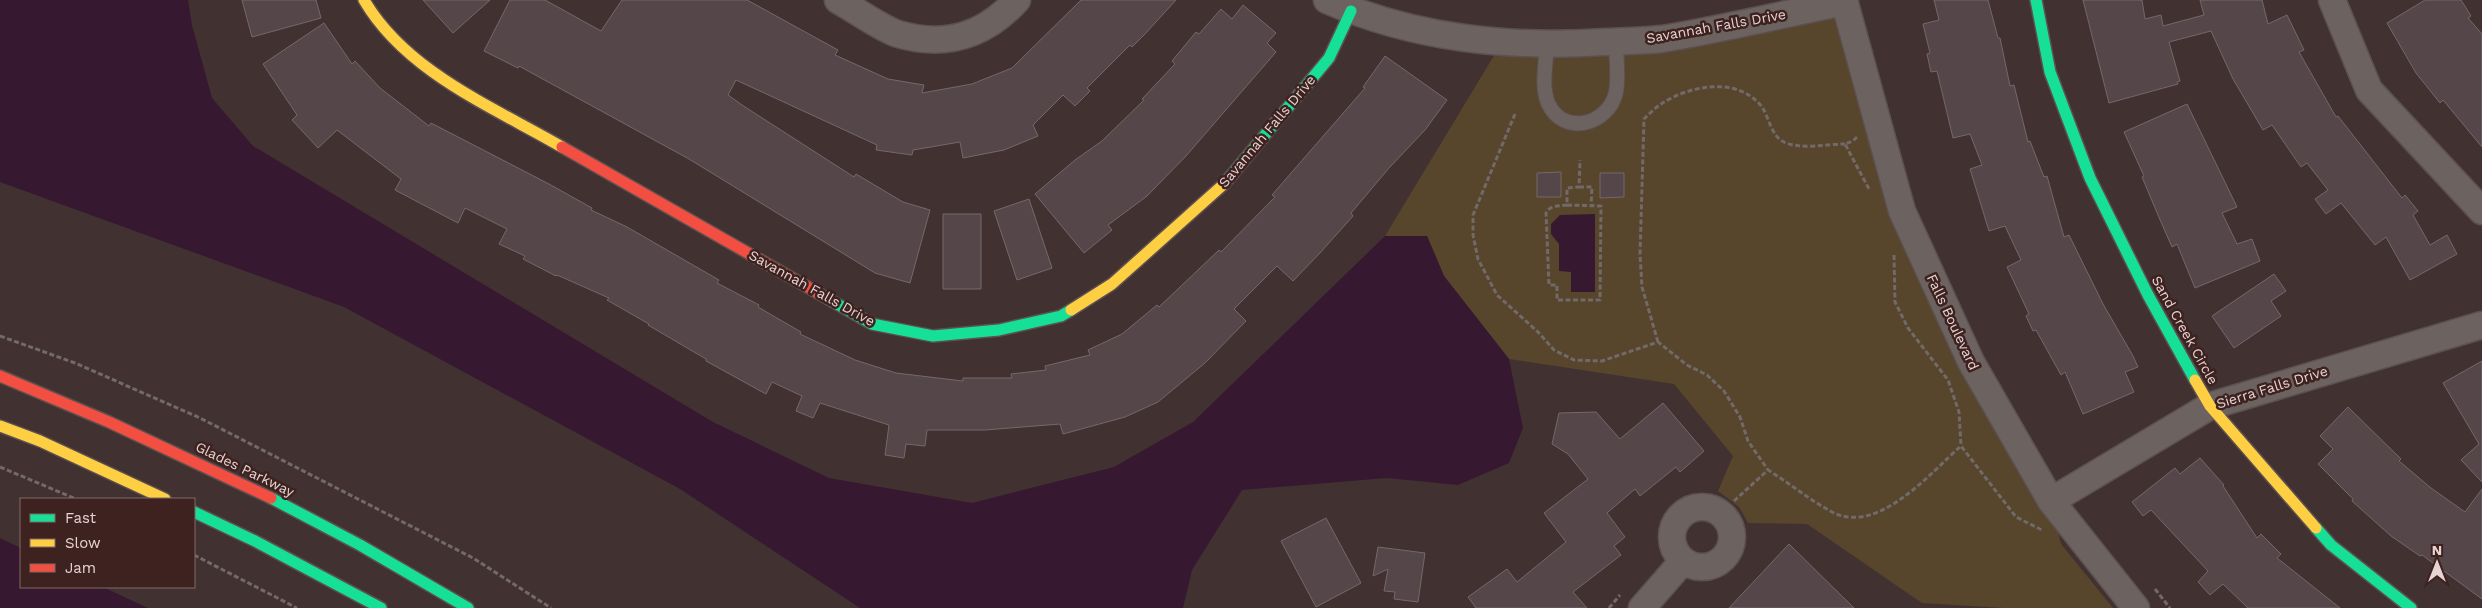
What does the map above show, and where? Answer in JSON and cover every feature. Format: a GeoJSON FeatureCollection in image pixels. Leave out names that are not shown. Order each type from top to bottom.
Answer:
{"type":"FeatureCollection","features":[{"type":"Feature","properties":{"kind":"street","name":"Savannah Falls Drive"},"geometry":{"type":"LineString","coordinates":[[364,0],[371,14],[409,56],[457,87],[872,324],[933,336],[998,330],[1061,316],[1112,284],[1227,181],[1329,58],[1351,10]]}},
{"type":"Feature","properties":{"kind":"street"},"geometry":{"type":"LineString","coordinates":[[838,0],[897,34],[936,40],[977,32],[1007,11],[1017,0]]}},
{"type":"Feature","properties":{"kind":"street","name":"Savannah Falls Drive"},"geometry":{"type":"LineString","coordinates":[[1327,0],[1351,10],[1417,30],[1501,44],[1547,45],[1661,39],[1844,1]]}},
{"type":"Feature","properties":{"kind":"street","name":"Sand Creek Circle"},"geometry":{"type":"LineString","coordinates":[[2036,0],[2050,72],[2090,178],[2148,295],[2210,406],[2331,545],[2412,608]]}},
{"type":"Feature","properties":{"kind":"street"},"geometry":{"type":"LineString","coordinates":[[2332,0],[2369,90],[2482,211]]}},
{"type":"Feature","properties":{"kind":"street","name":"Falls Boulevard"},"geometry":{"type":"LineString","coordinates":[[1844,1],[1902,211],[1970,362],[2052,501],[2136,608]]}},
{"type":"Feature","properties":{"kind":"street","name":"Sierra Falls Drive"},"geometry":{"type":"LineString","coordinates":[[2052,501],[2210,406],[2482,325]]}},
{"type":"Feature","properties":{"kind":"street","name":"Glades Parkway"},"geometry":{"type":"LineString","coordinates":[[0,376],[57,397],[274,498],[419,578],[468,608]]}},
{"type":"Feature","properties":{"kind":"street"},"geometry":{"type":"LineString","coordinates":[[0,426],[40,441],[163,498]]}},
{"type":"Feature","properties":{"kind":"street"},"geometry":{"type":"LineString","coordinates":[[195,512],[255,541],[381,608]]}},
{"type":"Feature","properties":{"kind":"street"},"geometry":{"type":"LineString","coordinates":[[1642,608],[1683,561]]}},
{"type":"Feature","properties":{"kind":"lane"},"geometry":{"type":"LineString","coordinates":[[1547,45],[1545,86],[1548,102],[1556,115],[1568,122],[1580,124],[1592,122],[1607,112],[1616,92],[1616,42]]}},
{"type":"Feature","properties":{"kind":"path"},"geometry":{"type":"LineString","coordinates":[[1845,144],[1795,145],[1782,142],[1776,135],[1763,108],[1752,96],[1735,88],[1715,86],[1678,95],[1660,104],[1644,120],[1640,254],[1642,286],[1658,342],[1687,365],[1707,375],[1724,391],[1740,417],[1748,442],[1768,470],[1833,512],[1846,516],[1879,514],[1897,502],[1961,446],[2016,517],[2044,531]]}},
{"type":"Feature","properties":{"kind":"path"},"geometry":{"type":"LineString","coordinates":[[1515,114],[1473,215],[1473,235],[1478,259],[1498,295],[1538,332],[1554,350],[1574,360],[1602,361],[1658,342]]}},
{"type":"Feature","properties":{"kind":"path"},"geometry":{"type":"LineString","coordinates":[[1580,160],[1580,187]]}},
{"type":"Feature","properties":{"kind":"path"},"geometry":{"type":"LineString","coordinates":[[1567,206],[1566,188],[1592,187],[1591,206]]}},
{"type":"Feature","properties":{"kind":"path"},"geometry":{"type":"LineString","coordinates":[[1567,206],[1601,206],[1600,300],[1557,300],[1557,285],[1549,285],[1546,213],[1548,208],[1567,206]]}},
{"type":"Feature","properties":{"kind":"path"},"geometry":{"type":"LineString","coordinates":[[0,336],[74,363],[200,418],[473,558],[551,608]]}},
{"type":"Feature","properties":{"kind":"path"},"geometry":{"type":"LineString","coordinates":[[0,467],[74,498]]}},
{"type":"Feature","properties":{"kind":"path"},"geometry":{"type":"LineString","coordinates":[[1734,501],[1768,470]]}},
{"type":"Feature","properties":{"kind":"path"},"geometry":{"type":"LineString","coordinates":[[195,557],[297,608]]}},
{"type":"Feature","properties":{"kind":"shaded area"},"geometry":{"type":"Polygon","coordinates":[[[0,0],[188,0],[192,25],[212,98],[253,146],[713,422],[829,478],[972,503],[1114,467],[1193,422],[1385,236],[1427,236],[1444,276],[1509,359],[1523,428],[1509,463],[1458,485],[1387,478],[1242,490],[1192,570],[1183,608],[860,608],[680,489],[344,307],[0,182],[0,0]]]}},
{"type":"Feature","properties":{"kind":"shaded area"},"geometry":{"type":"Polygon","coordinates":[[[1845,2],[1902,211],[2051,501],[2061,544],[2113,608],[2004,608],[1922,603],[1807,524],[1748,523],[1739,507],[1718,491],[1733,456],[1674,384],[1509,359],[1444,276],[1427,236],[1385,236],[1501,44],[1556,46],[1845,2]]]}},
{"type":"Feature","properties":{"kind":"shaded area"},"geometry":{"type":"Polygon","coordinates":[[[1595,214],[1595,292],[1571,292],[1571,272],[1559,271],[1559,244],[1551,234],[1551,224],[1560,215],[1595,214]]]}},
{"type":"Feature","properties":{"kind":"shaded area"},"geometry":{"type":"Polygon","coordinates":[[[0,538],[20,548],[20,588],[105,588],[148,608],[0,608],[0,538]]]}},
{"type":"Feature","properties":{"kind":"building"},"geometry":{"type":"Polygon","coordinates":[[[242,0],[316,0],[321,18],[252,37],[242,0]]]}},
{"type":"Feature","properties":{"kind":"building"},"geometry":{"type":"Polygon","coordinates":[[[423,0],[490,0],[453,33],[423,0]]]}},
{"type":"Feature","properties":{"kind":"building"},"geometry":{"type":"Polygon","coordinates":[[[510,0],[545,0],[601,31],[622,0],[747,0],[838,50],[835,55],[888,79],[924,85],[922,93],[972,84],[1012,68],[1081,0],[1176,0],[1132,47],[1130,45],[1087,88],[1090,91],[1075,106],[1063,95],[1033,125],[1038,136],[1004,150],[963,158],[960,142],[913,150],[912,155],[876,150],[877,145],[736,80],[728,95],[745,107],[854,177],[856,174],[903,202],[930,210],[910,283],[875,273],[689,159],[519,66],[518,68],[484,51],[510,0]]]}},
{"type":"Feature","properties":{"kind":"building"},"geometry":{"type":"Polygon","coordinates":[[[1934,0],[1988,0],[1998,38],[2000,38],[2010,86],[2014,85],[2028,142],[2030,141],[2044,177],[2047,176],[2064,237],[2069,235],[2103,304],[2138,367],[2125,372],[2134,392],[2083,414],[2065,372],[2061,375],[2036,330],[2033,331],[2026,316],[2029,314],[2007,267],[2021,260],[2005,226],[1989,231],[1970,169],[1982,165],[1970,134],[1953,138],[1937,71],[1931,72],[1927,54],[1930,53],[1923,24],[1939,20],[1934,0]]]}},
{"type":"Feature","properties":{"kind":"building"},"geometry":{"type":"Polygon","coordinates":[[[2083,0],[2142,0],[2145,19],[2161,15],[2163,26],[2204,15],[2200,0],[2262,0],[2268,24],[2287,15],[2304,50],[2299,52],[2336,117],[2338,116],[2402,198],[2405,195],[2418,211],[2413,215],[2430,245],[2447,235],[2457,254],[2410,280],[2386,237],[2375,245],[2341,203],[2326,214],[2315,199],[2328,190],[2307,163],[2301,167],[2272,125],[2263,130],[2233,79],[2211,31],[2169,42],[2180,81],[2177,82],[2178,84],[2109,103],[2083,0]]]}},
{"type":"Feature","properties":{"kind":"building"},"geometry":{"type":"Polygon","coordinates":[[[2425,0],[2461,0],[2471,16],[2468,18],[2482,34],[2482,147],[2443,100],[2440,103],[2416,73],[2387,23],[2425,0]]]}},
{"type":"Feature","properties":{"kind":"building"},"geometry":{"type":"Polygon","coordinates":[[[1243,5],[1276,33],[1267,43],[1276,52],[1186,156],[1147,196],[1108,225],[1112,230],[1084,253],[1035,194],[1075,160],[1102,141],[1144,100],[1142,99],[1175,64],[1172,61],[1196,32],[1199,34],[1221,9],[1232,19],[1243,5]]]}},
{"type":"Feature","properties":{"kind":"building"},"geometry":{"type":"Polygon","coordinates":[[[324,23],[352,64],[355,61],[380,88],[429,126],[431,123],[549,184],[592,208],[591,210],[627,227],[719,280],[717,283],[759,305],[758,307],[801,332],[800,334],[855,360],[896,373],[963,381],[963,378],[1012,378],[1011,374],[1046,370],[1045,366],[1090,355],[1088,350],[1122,334],[1157,305],[1159,307],[1219,250],[1221,252],[1275,197],[1272,195],[1365,88],[1363,87],[1385,56],[1447,100],[1425,130],[1389,168],[1351,213],[1353,216],[1319,254],[1293,281],[1277,266],[1234,309],[1246,321],[1205,363],[1158,402],[1125,417],[1063,434],[1060,424],[985,430],[927,430],[925,446],[906,444],[904,458],[885,455],[889,425],[820,403],[813,418],[796,411],[802,396],[772,382],[766,394],[706,361],[706,359],[607,300],[609,298],[556,276],[523,259],[525,256],[499,244],[507,229],[465,208],[458,223],[395,190],[401,179],[337,130],[318,148],[292,120],[297,115],[263,64],[324,23]]]}},
{"type":"Feature","properties":{"kind":"building"},"geometry":{"type":"Polygon","coordinates":[[[2187,104],[2237,207],[2222,213],[2237,244],[2252,239],[2260,261],[2195,288],[2177,244],[2172,247],[2142,177],[2144,176],[2124,132],[2187,104]]]}},
{"type":"Feature","properties":{"kind":"building"},"geometry":{"type":"Polygon","coordinates":[[[1561,172],[1561,197],[1537,197],[1537,173],[1561,172]]]}},
{"type":"Feature","properties":{"kind":"building"},"geometry":{"type":"Polygon","coordinates":[[[1600,173],[1624,173],[1624,197],[1600,198],[1600,173]]]}},
{"type":"Feature","properties":{"kind":"building"},"geometry":{"type":"Polygon","coordinates":[[[1029,199],[1052,268],[1017,280],[994,211],[1029,199]]]}},
{"type":"Feature","properties":{"kind":"building"},"geometry":{"type":"Polygon","coordinates":[[[943,214],[981,214],[981,289],[943,289],[943,214]]]}},
{"type":"Feature","properties":{"kind":"building"},"geometry":{"type":"Polygon","coordinates":[[[2274,274],[2286,291],[2271,301],[2281,316],[2234,348],[2212,316],[2274,274]]]}},
{"type":"Feature","properties":{"kind":"building"},"geometry":{"type":"Polygon","coordinates":[[[2482,361],[2482,482],[2461,460],[2479,444],[2443,383],[2482,361]]]}},
{"type":"Feature","properties":{"kind":"building"},"geometry":{"type":"Polygon","coordinates":[[[1663,403],[1704,451],[1680,472],[1676,467],[1640,496],[1635,489],[1607,513],[1625,537],[1614,546],[1621,555],[1573,592],[1587,608],[1476,608],[1468,597],[1507,569],[1517,582],[1566,542],[1544,513],[1588,479],[1568,454],[1552,444],[1559,413],[1596,412],[1620,439],[1663,403]]]}},
{"type":"Feature","properties":{"kind":"building"},"geometry":{"type":"Polygon","coordinates":[[[2348,407],[2401,459],[2399,461],[2431,488],[2465,512],[2482,489],[2482,599],[2422,555],[2420,556],[2391,536],[2352,501],[2353,499],[2318,464],[2333,449],[2320,436],[2348,407]]]}},
{"type":"Feature","properties":{"kind":"building"},"geometry":{"type":"Polygon","coordinates":[[[2200,458],[2224,485],[2257,538],[2261,534],[2281,554],[2277,558],[2340,608],[2248,608],[2223,584],[2210,595],[2198,582],[2208,571],[2151,510],[2143,516],[2132,502],[2175,468],[2180,474],[2200,458]]]}},
{"type":"Feature","properties":{"kind":"building"},"geometry":{"type":"Polygon","coordinates":[[[1326,518],[1361,583],[1316,607],[1281,541],[1326,518]]]}},
{"type":"Feature","properties":{"kind":"building"},"geometry":{"type":"Polygon","coordinates":[[[1789,544],[1854,608],[1729,608],[1789,544]]]}},
{"type":"Feature","properties":{"kind":"building"},"geometry":{"type":"Polygon","coordinates":[[[1378,547],[1425,553],[1418,602],[1394,599],[1395,592],[1384,591],[1388,569],[1373,576],[1378,547]]]}},
{"type":"Feature","properties":{"kind":"traffic: fast"},"geometry":{"type":"LineString","coordinates":[[2036,0],[2050,72],[2090,178],[2148,295],[2195,380]]}},
{"type":"Feature","properties":{"kind":"traffic: fast"},"geometry":{"type":"LineString","coordinates":[[1225,183],[1329,58],[1351,11]]}},
{"type":"Feature","properties":{"kind":"traffic: fast"},"geometry":{"type":"LineString","coordinates":[[818,293],[872,324],[933,336],[999,330],[1061,316],[1071,310]]}},
{"type":"Feature","properties":{"kind":"traffic: fast"},"geometry":{"type":"LineString","coordinates":[[271,498],[360,545],[468,608]]}},
{"type":"Feature","properties":{"kind":"traffic: fast"},"geometry":{"type":"LineString","coordinates":[[195,512],[255,541],[381,608]]}},
{"type":"Feature","properties":{"kind":"traffic: fast"},"geometry":{"type":"LineString","coordinates":[[2316,528],[2331,545],[2411,608]]}},
{"type":"Feature","properties":{"kind":"traffic: slow"},"geometry":{"type":"LineString","coordinates":[[364,0],[382,25],[403,48],[427,68],[480,102],[562,147]]}},
{"type":"Feature","properties":{"kind":"traffic: slow"},"geometry":{"type":"LineString","coordinates":[[1071,310],[1112,284],[1225,183]]}},
{"type":"Feature","properties":{"kind":"traffic: slow"},"geometry":{"type":"LineString","coordinates":[[2195,380],[2210,406],[2316,528]]}},
{"type":"Feature","properties":{"kind":"traffic: slow"},"geometry":{"type":"LineString","coordinates":[[0,426],[40,441],[163,498]]}},
{"type":"Feature","properties":{"kind":"traffic: jam"},"geometry":{"type":"LineString","coordinates":[[562,147],[818,293]]}},
{"type":"Feature","properties":{"kind":"traffic: jam"},"geometry":{"type":"LineString","coordinates":[[0,376],[109,422],[271,498]]}}]}
